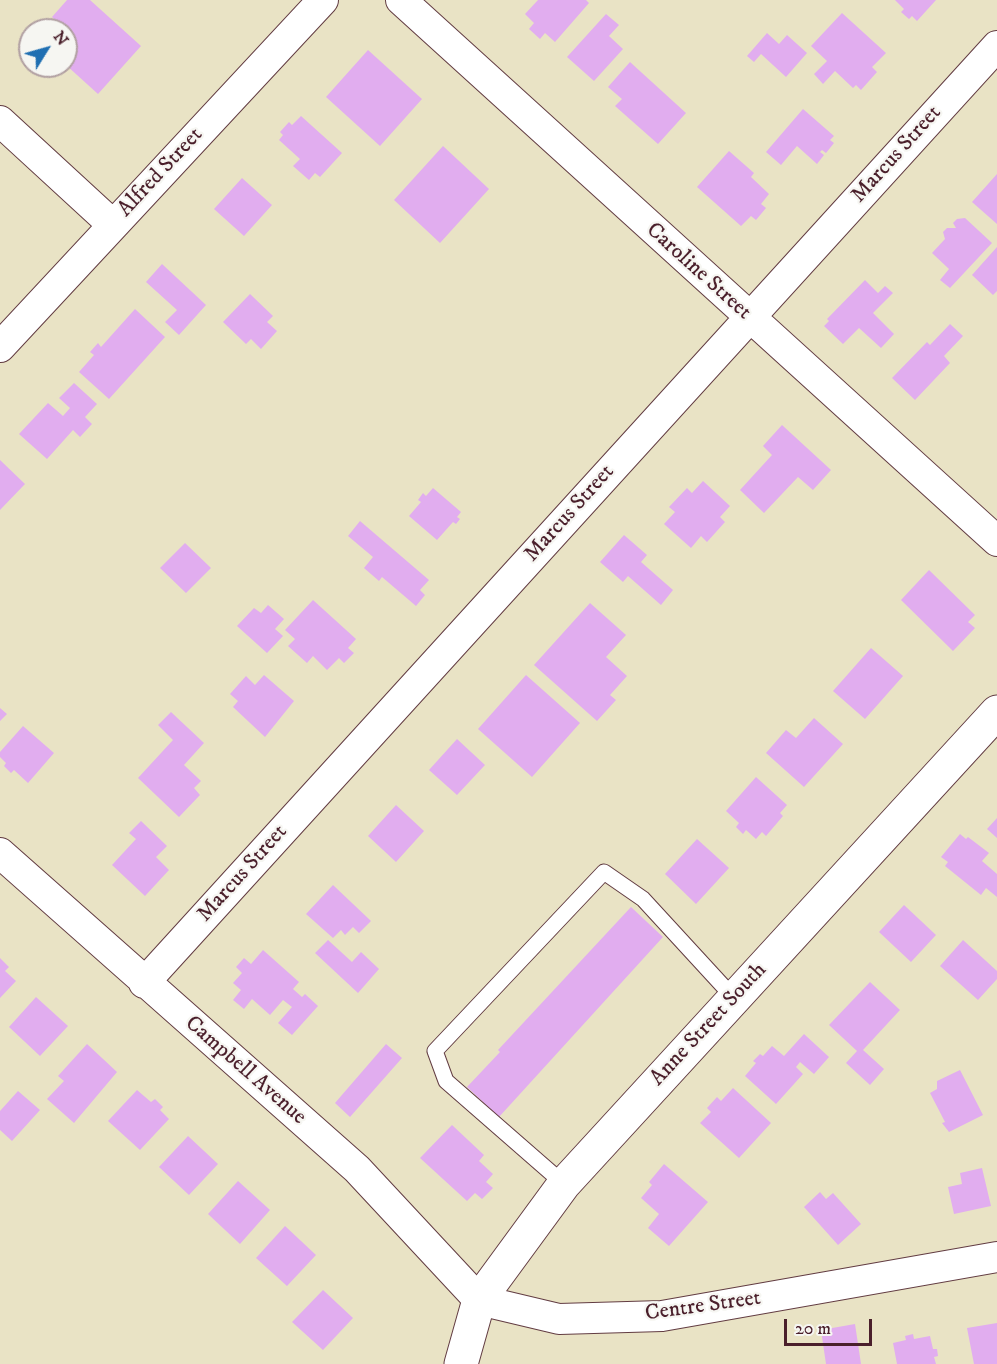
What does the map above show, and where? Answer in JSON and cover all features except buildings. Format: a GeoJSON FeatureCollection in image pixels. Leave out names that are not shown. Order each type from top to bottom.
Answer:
{"type":"FeatureCollection","features":[{"type":"Feature","properties":{"kind":"street","name":"Alfred Street"},"geometry":{"type":"LineString","coordinates":[[0,347],[323,0]]}},
{"type":"Feature","properties":{"kind":"street","name":"Caroline Street"},"geometry":{"type":"LineString","coordinates":[[401,0],[748,318],[997,541]]}},
{"type":"Feature","properties":{"kind":"street","name":"Marcus Street"},"geometry":{"type":"LineString","coordinates":[[144,983],[997,46]]}},
{"type":"Feature","properties":{"kind":"street"},"geometry":{"type":"LineString","coordinates":[[0,121],[112,225]]}},
{"type":"Feature","properties":{"kind":"street","name":"Anne Street South"},"geometry":{"type":"LineString","coordinates":[[461,1364],[479,1300],[564,1184],[997,712]]}},
{"type":"Feature","properties":{"kind":"street","name":"Campbell Avenue"},"geometry":{"type":"LineString","coordinates":[[0,853],[144,983],[357,1169],[479,1300]]}},
{"type":"Feature","properties":{"kind":"street","name":"Centre Street"},"geometry":{"type":"LineString","coordinates":[[479,1300],[559,1319],[662,1316],[997,1257]]}},
{"type":"Feature","properties":{"kind":"lane"},"geometry":{"type":"LineString","coordinates":[[564,1184],[446,1081],[435,1051],[604,872],[643,899],[734,998]]}}]}
